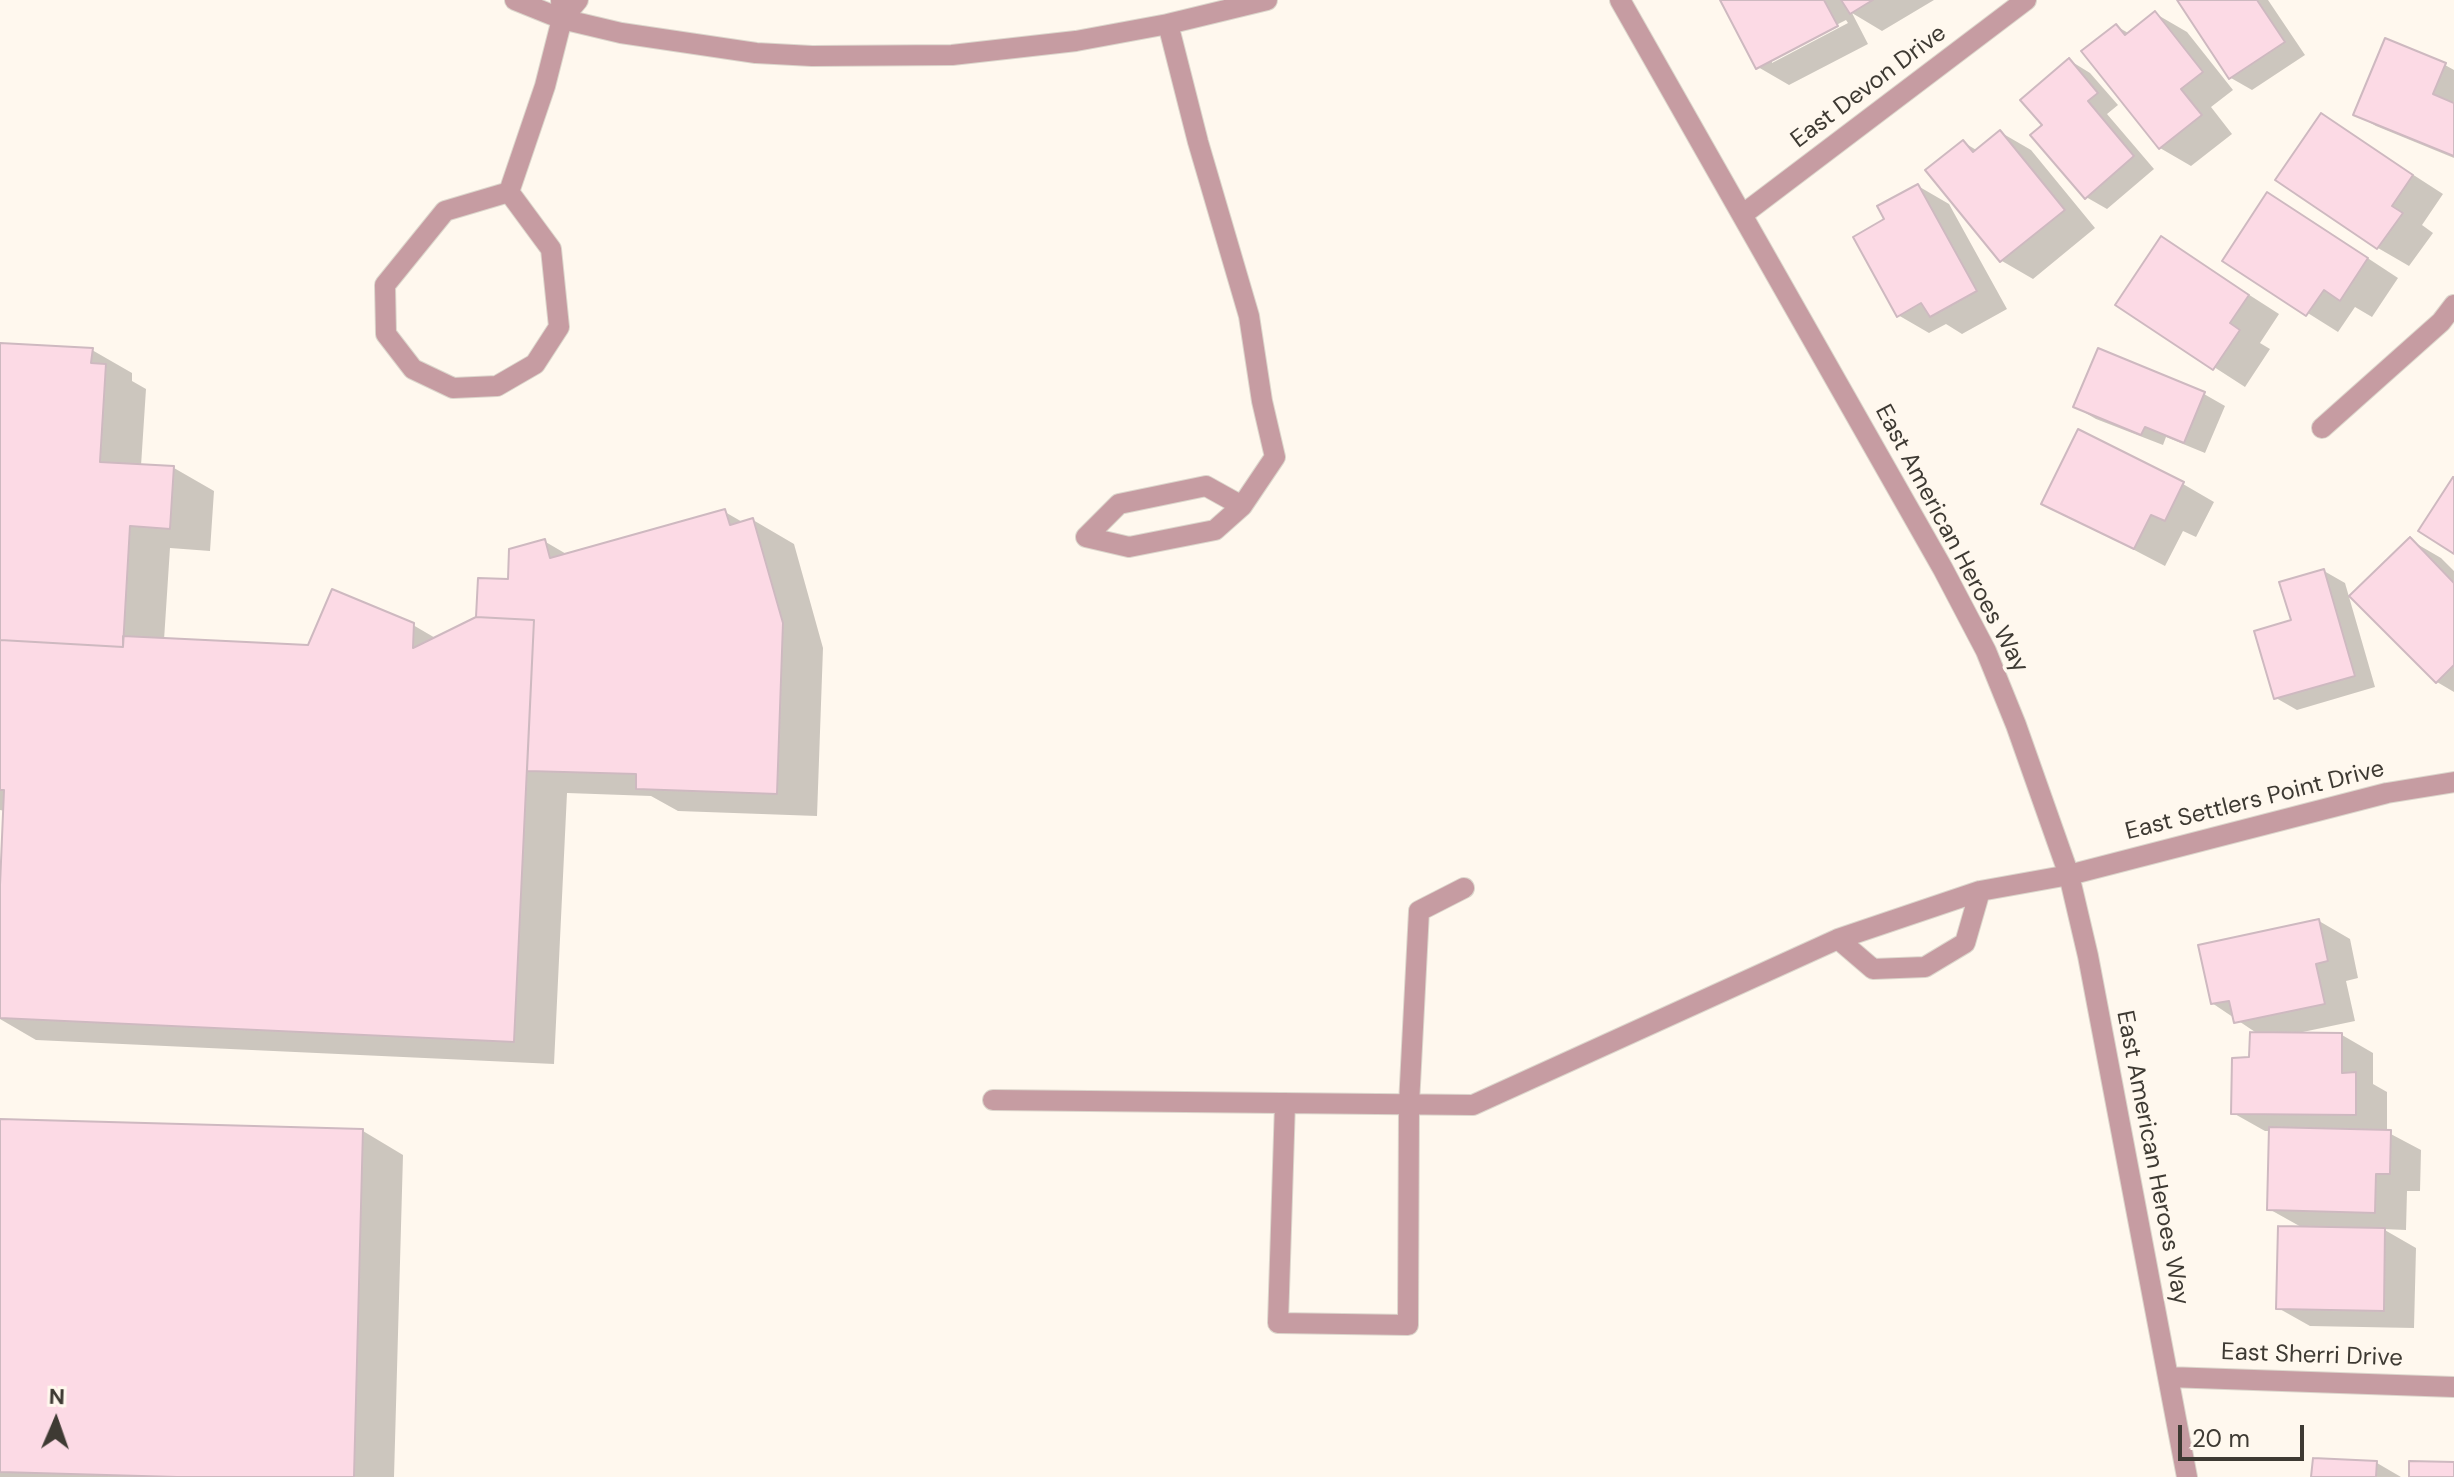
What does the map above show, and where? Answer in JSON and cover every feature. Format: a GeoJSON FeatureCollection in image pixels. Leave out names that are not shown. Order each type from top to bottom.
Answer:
{"type":"FeatureCollection","features":[{"type":"Feature","properties":{"kind":"street"},"geometry":{"type":"LineString","coordinates":[[515,0],[562,9],[621,33],[756,53],[812,56],[987,52],[1076,41],[1168,24],[1267,0]]}},
{"type":"Feature","properties":{"kind":"street"},"geometry":{"type":"LineString","coordinates":[[509,192],[545,86],[562,9],[578,0]]}},
{"type":"Feature","properties":{"kind":"street","name":"East American Heroes Way"},"geometry":{"type":"LineString","coordinates":[[1620,0],[1943,569],[1986,651],[2047,808],[2069,875],[2088,956],[2187,1477]]}},
{"type":"Feature","properties":{"kind":"street","name":"East Devon Drive"},"geometry":{"type":"LineString","coordinates":[[1742,215],[2026,0]]}},
{"type":"Feature","properties":{"kind":"street"},"geometry":{"type":"LineString","coordinates":[[1168,24],[1198,142],[1249,316],[1262,401],[1275,457],[1242,506],[1215,530],[1129,547],[1086,537],[1119,504],[1206,486],[1242,506]]}},
{"type":"Feature","properties":{"kind":"street"},"geometry":{"type":"LineString","coordinates":[[509,192],[551,249],[559,327],[535,364],[497,386],[453,388],[413,369],[386,334],[385,285],[445,211],[509,192]]}},
{"type":"Feature","properties":{"kind":"street"},"geometry":{"type":"LineString","coordinates":[[2322,428],[2441,322],[2454,305]]}},
{"type":"Feature","properties":{"kind":"street","name":"East Settlers Point Drive"},"geometry":{"type":"LineString","coordinates":[[993,1100],[1473,1105],[1838,939],[1980,891],[2069,875],[2387,793],[2454,782]]}},
{"type":"Feature","properties":{"kind":"street"},"geometry":{"type":"LineString","coordinates":[[1285,1103],[1278,1323],[1408,1325],[1409,1104],[1419,911],[1464,888]]}},
{"type":"Feature","properties":{"kind":"street"},"geometry":{"type":"LineString","coordinates":[[1838,939],[1873,969],[1925,967],[1965,943],[1980,891]]}},
{"type":"Feature","properties":{"kind":"street","name":"East Sherri Drive"},"geometry":{"type":"LineString","coordinates":[[2168,1377],[2454,1387]]}},
{"type":"Feature","properties":{"kind":"building"},"geometry":{"type":"Polygon","coordinates":[[[1720,0],[1824,0],[1838,26],[1756,69],[1720,0]]]}},
{"type":"Feature","properties":{"kind":"building"},"geometry":{"type":"Polygon","coordinates":[[[1841,0],[1873,0],[1850,14],[1841,0]]]}},
{"type":"Feature","properties":{"kind":"building"},"geometry":{"type":"Polygon","coordinates":[[[2177,0],[2257,0],[2285,42],[2229,79],[2177,0]]]}},
{"type":"Feature","properties":{"kind":"building"},"geometry":{"type":"Polygon","coordinates":[[[2155,11],[2203,72],[2181,89],[2202,115],[2159,149],[2081,51],[2116,24],[2125,35],[2155,11]]]}},
{"type":"Feature","properties":{"kind":"building"},"geometry":{"type":"Polygon","coordinates":[[[2385,38],[2446,63],[2433,94],[2454,103],[2454,156],[2353,115],[2385,38]]]}},
{"type":"Feature","properties":{"kind":"building"},"geometry":{"type":"Polygon","coordinates":[[[2069,58],[2098,93],[2088,101],[2134,156],[2085,199],[2030,135],[2042,125],[2020,100],[2069,58]]]}},
{"type":"Feature","properties":{"kind":"building"},"geometry":{"type":"Polygon","coordinates":[[[2321,113],[2413,175],[2392,206],[2403,213],[2377,249],[2275,180],[2321,113]]]}},
{"type":"Feature","properties":{"kind":"building"},"geometry":{"type":"Polygon","coordinates":[[[2000,130],[2065,210],[2000,262],[1925,170],[1963,140],[1973,152],[2000,130]]]}},
{"type":"Feature","properties":{"kind":"building"},"geometry":{"type":"Polygon","coordinates":[[[1918,184],[1977,291],[1930,317],[1921,303],[1897,317],[1853,237],[1884,219],[1877,206],[1918,184]]]}},
{"type":"Feature","properties":{"kind":"building"},"geometry":{"type":"Polygon","coordinates":[[[2267,192],[2368,258],[2340,301],[2324,290],[2306,316],[2222,261],[2267,192]]]}},
{"type":"Feature","properties":{"kind":"building"},"geometry":{"type":"Polygon","coordinates":[[[2161,236],[2249,295],[2230,323],[2240,330],[2213,370],[2115,305],[2161,236]]]}},
{"type":"Feature","properties":{"kind":"building"},"geometry":{"type":"Polygon","coordinates":[[[0,343],[93,348],[91,363],[106,364],[100,462],[174,466],[170,529],[130,526],[123,647],[0,640],[0,343]]]}},
{"type":"Feature","properties":{"kind":"building"},"geometry":{"type":"Polygon","coordinates":[[[2098,348],[2205,392],[2184,443],[2145,427],[2141,435],[2073,407],[2098,348]]]}},
{"type":"Feature","properties":{"kind":"building"},"geometry":{"type":"Polygon","coordinates":[[[2078,429],[2184,482],[2165,521],[2151,515],[2134,549],[2041,504],[2078,429]]]}},
{"type":"Feature","properties":{"kind":"building"},"geometry":{"type":"Polygon","coordinates":[[[2454,477],[2454,554],[2418,531],[2454,477]]]}},
{"type":"Feature","properties":{"kind":"building"},"geometry":{"type":"Polygon","coordinates":[[[725,509],[730,525],[753,518],[783,623],[777,794],[636,789],[636,774],[527,771],[534,620],[476,617],[478,578],[508,579],[509,549],[545,539],[550,558],[725,509]]]}},
{"type":"Feature","properties":{"kind":"building"},"geometry":{"type":"Polygon","coordinates":[[[2410,537],[2454,583],[2454,665],[2436,683],[2349,596],[2410,537]]]}},
{"type":"Feature","properties":{"kind":"building"},"geometry":{"type":"Polygon","coordinates":[[[2324,569],[2355,676],[2274,699],[2254,631],[2291,620],[2279,582],[2324,569]]]}},
{"type":"Feature","properties":{"kind":"building"},"geometry":{"type":"Polygon","coordinates":[[[332,589],[414,623],[413,648],[476,617],[534,620],[514,1042],[0,1018],[4,790],[0,790],[0,640],[123,647],[123,636],[308,645],[332,589]]]}},
{"type":"Feature","properties":{"kind":"building"},"geometry":{"type":"Polygon","coordinates":[[[2319,919],[2328,961],[2316,964],[2325,1004],[2234,1023],[2229,1001],[2211,1004],[2198,945],[2319,919]]]}},
{"type":"Feature","properties":{"kind":"building"},"geometry":{"type":"Polygon","coordinates":[[[2250,1032],[2342,1033],[2342,1073],[2356,1072],[2356,1115],[2231,1114],[2232,1058],[2249,1057],[2250,1032]]]}},
{"type":"Feature","properties":{"kind":"building"},"geometry":{"type":"Polygon","coordinates":[[[0,1119],[363,1129],[354,1477],[177,1477],[0,1472],[0,1119]]]}},
{"type":"Feature","properties":{"kind":"building"},"geometry":{"type":"Polygon","coordinates":[[[2269,1127],[2391,1130],[2390,1174],[2376,1174],[2375,1213],[2267,1210],[2269,1127]]]}},
{"type":"Feature","properties":{"kind":"building"},"geometry":{"type":"Polygon","coordinates":[[[2278,1226],[2385,1228],[2384,1311],[2276,1309],[2278,1226]]]}},
{"type":"Feature","properties":{"kind":"building"},"geometry":{"type":"Polygon","coordinates":[[[2313,1458],[2377,1461],[2376,1477],[2311,1477],[2313,1458]]]}},
{"type":"Feature","properties":{"kind":"building"},"geometry":{"type":"Polygon","coordinates":[[[2409,1461],[2454,1462],[2454,1477],[2409,1477],[2409,1461]]]}}]}
